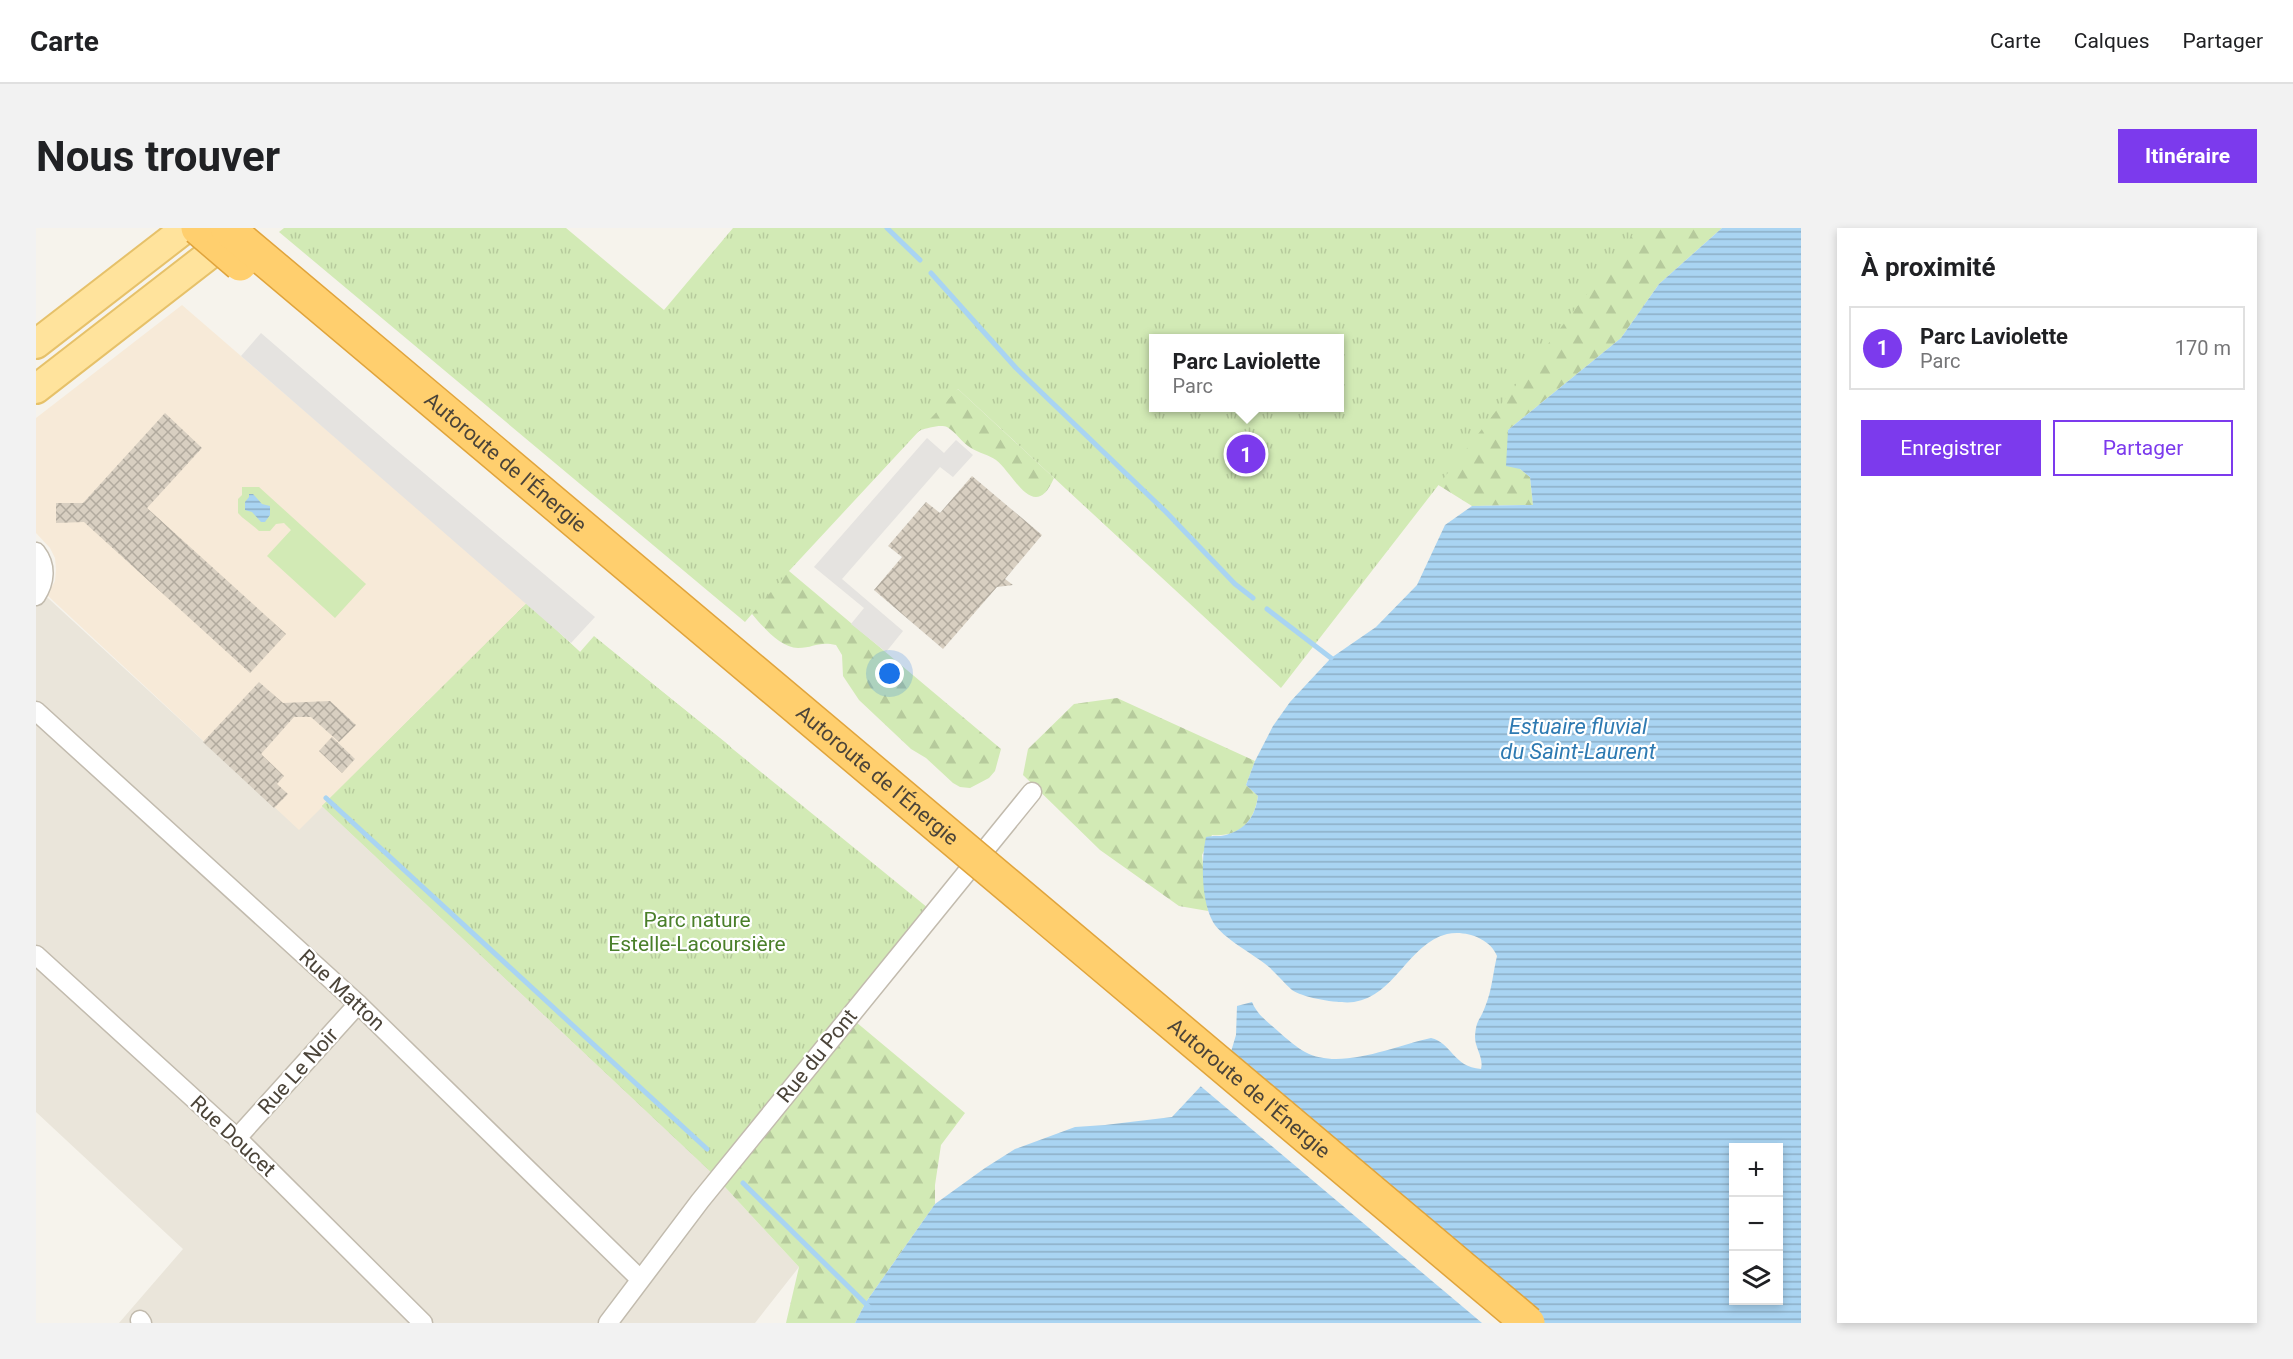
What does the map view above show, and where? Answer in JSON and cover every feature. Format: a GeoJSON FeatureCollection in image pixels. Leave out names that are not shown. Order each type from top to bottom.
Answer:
{"type":"FeatureCollection","features":[{"type":"Feature","properties":{"kind":"highway","name":"Autoroute de l'Énergie"},"geometry":{"type":"LineString","coordinates":[[198,228],[1498,1323]]}},
{"type":"Feature","properties":{"kind":"highway","name":"Autoroute de l'Énergie"},"geometry":{"type":"LineString","coordinates":[[227,228],[1528,1323]]}},
{"type":"Feature","properties":{"kind":"main road"},"geometry":{"type":"LineString","coordinates":[[36,344],[186,228]]}},
{"type":"Feature","properties":{"kind":"main road"},"geometry":{"type":"LineString","coordinates":[[36,389],[244,228]]}},
{"type":"Feature","properties":{"kind":"street"},"geometry":{"type":"LineString","coordinates":[[36,552],[42,561],[44,573],[42,585],[36,596]]}},
{"type":"Feature","properties":{"kind":"street","name":"Rue Matton"},"geometry":{"type":"LineString","coordinates":[[36,711],[358,1004],[640,1279]]}},
{"type":"Feature","properties":{"kind":"street","name":"Rue du Pont"},"geometry":{"type":"LineString","coordinates":[[608,1323],[767,1118],[1032,792]]}},
{"type":"Feature","properties":{"kind":"street","name":"Rue Doucet"},"geometry":{"type":"LineString","coordinates":[[36,955],[237,1138],[423,1323]]}},
{"type":"Feature","properties":{"kind":"street","name":"Rue Le Noir"},"geometry":{"type":"LineString","coordinates":[[237,1138],[358,1004]]}},
{"type":"Feature","properties":{"kind":"shaded area"},"geometry":{"type":"Polygon","coordinates":[[[182,305],[527,603],[299,830],[47,595],[55,581],[56,569],[55,558],[50,548],[36,533],[36,418],[182,305]]]}},
{"type":"Feature","properties":{"kind":"shaded area"},"geometry":{"type":"Polygon","coordinates":[[[261,333],[595,617],[571,643],[241,356],[261,333]]]}},
{"type":"Feature","properties":{"kind":"shaded area"},"geometry":{"type":"Polygon","coordinates":[[[927,438],[944,453],[956,440],[973,455],[953,477],[940,467],[842,579],[903,631],[886,652],[851,624],[864,608],[814,567],[927,438]]]}},
{"type":"Feature","properties":{"kind":"shaded area"},"geometry":{"type":"Polygon","coordinates":[[[36,587],[299,829],[322,806],[712,1173],[799,1267],[755,1323],[119,1323],[183,1249],[36,1112],[36,587]]]}},
{"type":"Feature","properties":{"kind":"green space"},"geometry":{"type":"Polygon","coordinates":[[[284,228],[566,228],[664,310],[733,228],[1638,228],[1281,688],[958,389],[789,571],[745,622],[279,232],[284,228]]]}},
{"type":"Feature","properties":{"kind":"green space"},"geometry":{"type":"Polygon","coordinates":[[[1456,228],[1722,228],[1659,284],[1621,338],[1508,430],[1520,469],[1530,477],[1533,505],[1472,506],[1347,428],[1456,228]]]}},
{"type":"Feature","properties":{"kind":"green space"},"geometry":{"type":"Polygon","coordinates":[[[958,389],[1054,478],[1047,491],[1039,497],[1024,492],[996,460],[971,448],[950,429],[941,426],[927,428],[917,433],[876,477],[868,453],[958,389]]]}},
{"type":"Feature","properties":{"kind":"green space"},"geometry":{"type":"Polygon","coordinates":[[[242,487],[259,487],[366,584],[335,618],[267,556],[291,530],[284,523],[276,524],[270,531],[259,531],[243,518],[238,513],[238,499],[242,495],[242,487]]]}},
{"type":"Feature","properties":{"kind":"green space"},"geometry":{"type":"Polygon","coordinates":[[[789,571],[1001,749],[995,771],[989,778],[970,788],[960,787],[926,758],[911,749],[859,700],[843,676],[842,655],[836,645],[792,647],[766,630],[752,614],[776,573],[789,571]]]}},
{"type":"Feature","properties":{"kind":"green space","name":"Parc nature Estelle-Lacoursière"},"geometry":{"type":"Polygon","coordinates":[[[527,603],[594,665],[608,648],[730,746],[844,1012],[965,1113],[941,1145],[935,1185],[935,1204],[866,1302],[855,1323],[786,1323],[799,1267],[712,1173],[322,806],[527,603]]]}},
{"type":"Feature","properties":{"kind":"green space","name":"Parc nature Estelle-Lacoursière"},"geometry":{"type":"Polygon","coordinates":[[[527,603],[580,652],[594,636],[928,908],[712,1173],[322,806],[527,603]]]}},
{"type":"Feature","properties":{"kind":"green space"},"geometry":{"type":"Polygon","coordinates":[[[1117,698],[1255,761],[1246,785],[1258,796],[1253,813],[1244,826],[1238,830],[1222,835],[1212,835],[1202,855],[1208,911],[1179,906],[1100,850],[1023,775],[1028,749],[1074,704],[1117,698]]]}},
{"type":"Feature","properties":{"kind":"water","name":"Estuaire fluvial du Saint-Laurent"},"geometry":{"type":"Polygon","coordinates":[[[1722,228],[1801,228],[1801,1323],[855,1323],[866,1302],[935,1204],[985,1168],[1015,1149],[1075,1127],[1172,1117],[1230,1055],[1236,1035],[1237,1006],[1252,1002],[1260,1015],[1288,1040],[1305,1052],[1319,1057],[1350,1058],[1431,1038],[1438,1040],[1464,1064],[1481,1069],[1475,1041],[1477,1023],[1489,995],[1497,956],[1489,944],[1469,934],[1447,934],[1422,948],[1391,980],[1368,998],[1354,1002],[1340,1002],[1304,996],[1292,990],[1269,967],[1231,940],[1213,922],[1206,903],[1203,880],[1206,837],[1223,836],[1233,832],[1244,826],[1252,816],[1258,796],[1246,785],[1255,761],[1273,726],[1290,702],[1331,658],[1376,627],[1417,585],[1445,525],[1472,506],[1533,505],[1530,477],[1520,469],[1506,466],[1508,430],[1621,338],[1659,284],[1722,228]]]}},
{"type":"Feature","properties":{"kind":"water"},"geometry":{"type":"Polygon","coordinates":[[[249,494],[253,494],[262,504],[270,506],[270,515],[265,522],[261,522],[252,512],[245,510],[245,502],[249,494]]]}},
{"type":"Feature","properties":{"kind":"pier"},"geometry":{"type":"Polygon","coordinates":[[[1226,1055],[1544,1323],[1482,1323],[1198,1084],[1226,1055]]]}},
{"type":"Feature","properties":{"kind":"building"},"geometry":{"type":"Polygon","coordinates":[[[165,413],[202,448],[147,508],[286,634],[250,673],[84,522],[56,523],[56,503],[83,503],[165,413]]]}},
{"type":"Feature","properties":{"kind":"building"},"geometry":{"type":"Polygon","coordinates":[[[972,476],[1042,535],[1005,579],[1013,585],[997,587],[943,649],[874,590],[902,557],[888,546],[926,502],[940,513],[972,476]]]}},
{"type":"Feature","properties":{"kind":"building"},"geometry":{"type":"Polygon","coordinates":[[[259,682],[283,703],[330,701],[356,725],[339,742],[311,717],[294,717],[261,754],[284,776],[277,784],[288,794],[274,808],[203,742],[259,682]]]}},
{"type":"Feature","properties":{"kind":"building"},"geometry":{"type":"Polygon","coordinates":[[[332,737],[355,759],[342,773],[319,751],[332,737]]]}},
{"type":"Feature","properties":{"kind":"waterway"},"geometry":{"type":"LineString","coordinates":[[887,228],[920,260]]}},
{"type":"Feature","properties":{"kind":"waterway"},"geometry":{"type":"LineString","coordinates":[[931,273],[1016,368],[1166,512],[1235,584],[1253,598]]}},
{"type":"Feature","properties":{"kind":"waterway"},"geometry":{"type":"LineString","coordinates":[[1267,609],[1331,658]]}},
{"type":"Feature","properties":{"kind":"waterway"},"geometry":{"type":"LineString","coordinates":[[326,798],[707,1149]]}},
{"type":"Feature","properties":{"kind":"waterway"},"geometry":{"type":"LineString","coordinates":[[743,1183],[870,1308]]}},
{"type":"Feature","properties":{"kind":"place","name":"Parc Laviolette"},"geometry":{"type":"Point","coordinates":[1246,454]}}]}
